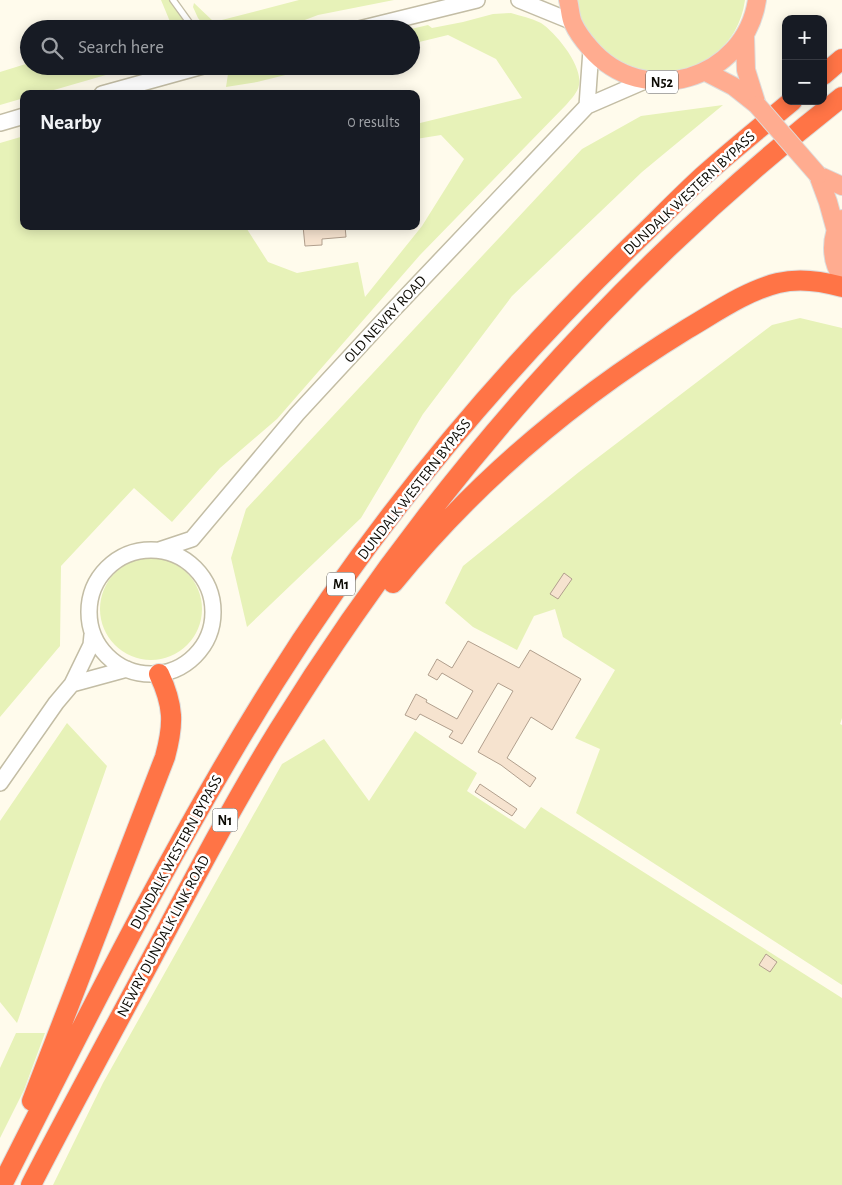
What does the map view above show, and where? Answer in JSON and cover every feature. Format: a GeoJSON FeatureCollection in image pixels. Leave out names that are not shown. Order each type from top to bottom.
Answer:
{"type":"FeatureCollection","features":[{"type":"Feature","properties":{"kind":"highway"},"geometry":{"type":"LineString","coordinates":[[827,72],[842,59]]}},
{"type":"Feature","properties":{"kind":"highway","name":"DUNDALK WESTERN BYPASS"},"geometry":{"type":"LineString","coordinates":[[303,692],[359,608],[438,500],[508,415],[572,345],[663,254],[722,198],[806,125],[842,97]]}},
{"type":"Feature","properties":{"kind":"highway","name":"DUNDALK WESTERN BYPASS"},"geometry":{"type":"LineString","coordinates":[[15,1159],[196,813],[276,680],[351,569],[454,437],[575,300],[703,176],[787,105]]}},
{"type":"Feature","properties":{"kind":"highway"},"geometry":{"type":"LineString","coordinates":[[303,692],[408,564],[472,495],[562,415],[642,357],[720,309],[761,288],[780,282],[811,280],[842,287]]}},
{"type":"Feature","properties":{"kind":"highway"},"geometry":{"type":"LineString","coordinates":[[2,1185],[15,1159],[34,1095],[165,757],[171,736],[172,718],[167,691],[159,674]]}},
{"type":"Feature","properties":{"kind":"highway","name":"NEWRY DUNDALK LINK ROAD"},"geometry":{"type":"LineString","coordinates":[[31,1185],[220,830],[303,692]]}},
{"type":"Feature","properties":{"kind":"main road"},"geometry":{"type":"LineString","coordinates":[[396,20],[477,0]]}},
{"type":"Feature","properties":{"kind":"main road"},"geometry":{"type":"LineString","coordinates":[[519,0],[573,22]]}},
{"type":"Feature","properties":{"kind":"main road","name":"N52"},"geometry":{"type":"LineString","coordinates":[[568,0],[573,22],[581,38],[599,59],[617,71],[634,78],[663,82],[692,78],[723,61],[745,36],[755,11],[757,0]]}},
{"type":"Feature","properties":{"kind":"main road","name":"N52"},"geometry":{"type":"LineString","coordinates":[[745,36],[746,70],[757,105]]}},
{"type":"Feature","properties":{"kind":"main road"},"geometry":{"type":"LineString","coordinates":[[587,106],[591,50]]}},
{"type":"Feature","properties":{"kind":"main road","name":"N52"},"geometry":{"type":"LineString","coordinates":[[704,71],[733,86],[757,105],[818,175],[839,225],[833,242],[833,254],[842,277]]}},
{"type":"Feature","properties":{"kind":"main road"},"geometry":{"type":"LineString","coordinates":[[116,90],[171,75]]}},
{"type":"Feature","properties":{"kind":"main road","name":"OLD NEWRY ROAD"},"geometry":{"type":"LineString","coordinates":[[192,539],[315,394],[587,106],[646,80]]}},
{"type":"Feature","properties":{"kind":"main road"},"geometry":{"type":"LineString","coordinates":[[0,123],[20,117]]}},
{"type":"Feature","properties":{"kind":"main road","name":"N52"},"geometry":{"type":"LineString","coordinates":[[818,175],[842,186]]}},
{"type":"Feature","properties":{"kind":"main road"},"geometry":{"type":"LineString","coordinates":[[159,550],[192,539],[196,568]]}},
{"type":"Feature","properties":{"kind":"main road"},"geometry":{"type":"LineString","coordinates":[[0,783],[56,703],[72,684],[91,645],[92,635],[88,614],[91,592],[101,573],[117,558],[138,550],[159,550],[180,556],[196,568],[207,584],[213,603],[212,623],[206,642],[194,657],[178,668],[159,674],[138,673],[119,666],[104,654],[92,635]]}},
{"type":"Feature","properties":{"kind":"main road"},"geometry":{"type":"LineString","coordinates":[[72,684],[127,669]]}},
{"type":"Feature","properties":{"kind":"lane"},"geometry":{"type":"LineString","coordinates":[[173,0],[187,20]]}},
{"type":"Feature","properties":{"kind":"green space"},"geometry":{"type":"Polygon","coordinates":[[[161,0],[170,0],[183,20],[169,20],[161,0]]]}},
{"type":"Feature","properties":{"kind":"green space"},"geometry":{"type":"Polygon","coordinates":[[[299,0],[394,0],[318,15],[305,20],[222,20],[299,0]]]}},
{"type":"Feature","properties":{"kind":"green space"},"geometry":{"type":"Polygon","coordinates":[[[576,0],[745,0],[735,31],[715,54],[690,67],[661,72],[633,68],[607,54],[587,32],[576,0]]]}},
{"type":"Feature","properties":{"kind":"green space"},"geometry":{"type":"Polygon","coordinates":[[[194,3],[212,20],[200,20],[193,7],[194,3]]]}},
{"type":"Feature","properties":{"kind":"green space"},"geometry":{"type":"Polygon","coordinates":[[[511,13],[530,18],[541,23],[554,34],[573,60],[577,69],[579,85],[574,95],[420,255],[277,419],[220,468],[172,522],[134,488],[61,566],[60,646],[0,717],[0,143],[20,137],[20,230],[248,230],[268,262],[297,273],[358,262],[365,297],[420,230],[464,159],[441,135],[420,138],[420,123],[522,98],[496,59],[448,35],[420,42],[420,27],[428,25],[432,28],[493,14],[511,13]]]}},
{"type":"Feature","properties":{"kind":"green space"},"geometry":{"type":"Polygon","coordinates":[[[20,66],[20,75],[106,75],[54,90],[20,90],[20,99],[0,105],[0,72],[20,66]]]}},
{"type":"Feature","properties":{"kind":"green space"},"geometry":{"type":"Polygon","coordinates":[[[228,75],[285,75],[257,82],[226,87],[228,75]]]}},
{"type":"Feature","properties":{"kind":"green space"},"geometry":{"type":"Polygon","coordinates":[[[723,105],[642,172],[512,296],[423,414],[361,518],[247,627],[231,558],[246,509],[582,149],[641,116],[723,105]]]}},
{"type":"Feature","properties":{"kind":"green space"},"geometry":{"type":"Polygon","coordinates":[[[800,318],[842,328],[842,718],[840,724],[842,725],[842,985],[576,813],[600,749],[575,738],[615,670],[563,637],[555,609],[534,616],[517,650],[473,627],[445,603],[463,566],[579,472],[772,325],[800,318]]]}},
{"type":"Feature","properties":{"kind":"green space"},"geometry":{"type":"Polygon","coordinates":[[[151,558],[170,562],[187,573],[198,590],[202,609],[198,628],[187,645],[170,656],[151,660],[132,656],[115,645],[104,628],[100,609],[104,590],[115,573],[132,562],[151,558]]]}},
{"type":"Feature","properties":{"kind":"green space"},"geometry":{"type":"Polygon","coordinates":[[[67,723],[107,766],[17,1023],[0,1002],[0,821],[67,723]]]}},
{"type":"Feature","properties":{"kind":"green space"},"geometry":{"type":"Polygon","coordinates":[[[415,731],[477,773],[467,791],[525,829],[541,807],[842,998],[842,1185],[53,1185],[103,1083],[282,764],[324,739],[369,801],[415,731]]]}},
{"type":"Feature","properties":{"kind":"green space"},"geometry":{"type":"Polygon","coordinates":[[[16,1033],[45,1033],[24,1090],[0,1138],[0,1068],[16,1033]]]}},
{"type":"Feature","properties":{"kind":"building"},"geometry":{"type":"Polygon","coordinates":[[[303,230],[345,230],[346,237],[322,239],[322,245],[305,246],[303,230]]]}},
{"type":"Feature","properties":{"kind":"building"},"geometry":{"type":"Polygon","coordinates":[[[564,573],[572,579],[558,599],[550,594],[564,573]]]}},
{"type":"Feature","properties":{"kind":"building"},"geometry":{"type":"Polygon","coordinates":[[[468,641],[519,668],[530,650],[581,679],[552,730],[531,717],[507,758],[536,778],[530,787],[501,765],[478,752],[513,691],[498,683],[462,744],[449,737],[453,731],[420,714],[416,720],[405,715],[416,694],[427,700],[426,702],[457,719],[473,691],[442,673],[437,680],[428,675],[437,659],[452,668],[468,641]]]}},
{"type":"Feature","properties":{"kind":"building"},"geometry":{"type":"Polygon","coordinates":[[[480,784],[517,809],[512,816],[475,792],[480,784]]]}},
{"type":"Feature","properties":{"kind":"building"},"geometry":{"type":"Polygon","coordinates":[[[766,954],[777,962],[770,972],[759,965],[766,954]]]}}]}
